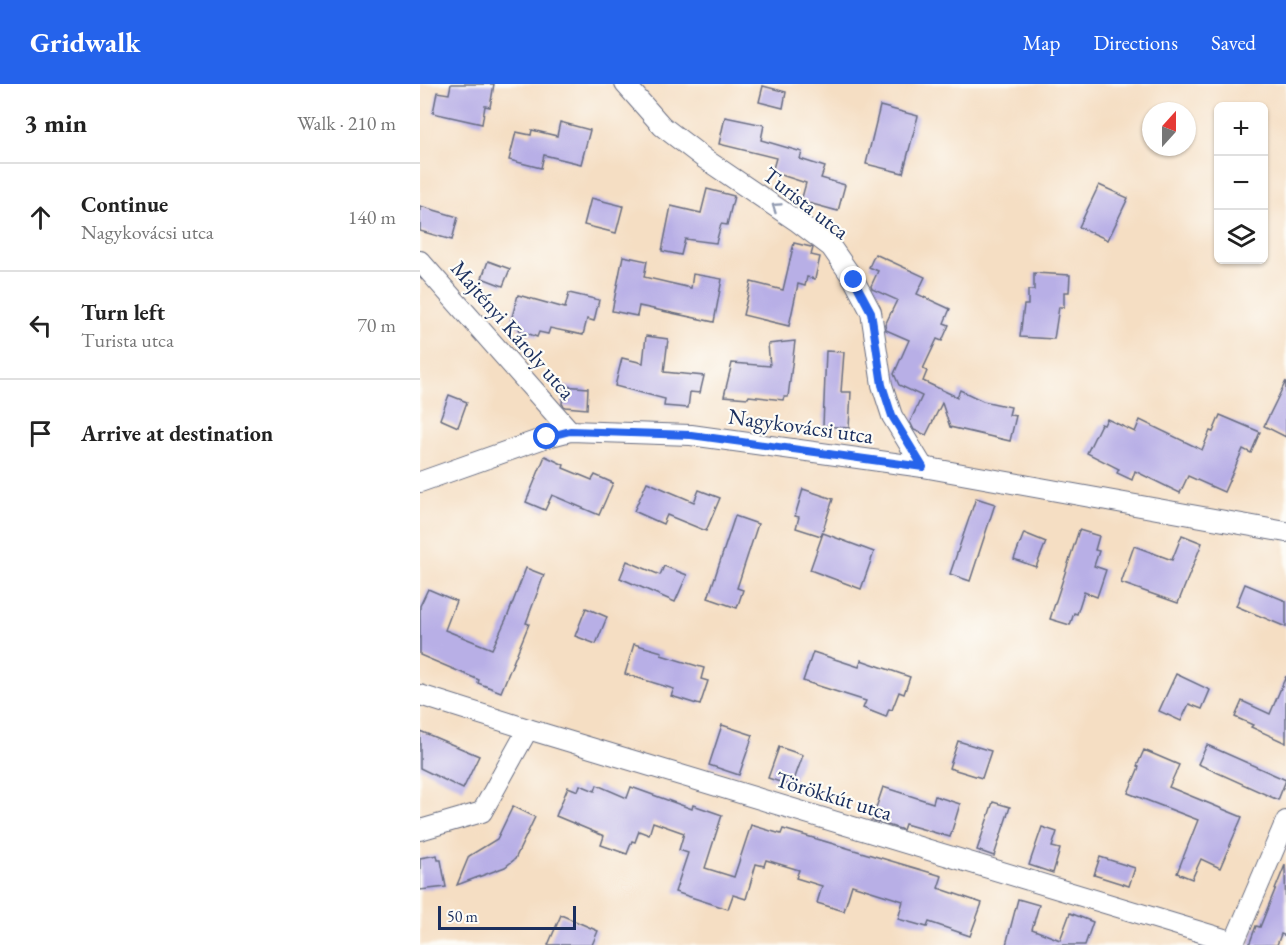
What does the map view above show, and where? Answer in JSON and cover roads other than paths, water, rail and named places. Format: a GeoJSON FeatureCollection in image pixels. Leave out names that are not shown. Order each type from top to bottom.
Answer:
{"type":"FeatureCollection","features":[{"type":"Feature","properties":{"kind":"street","name":"Turista utca"},"geometry":{"type":"LineString","coordinates":[[625,84],[662,126],[831,247],[854,280],[871,312],[882,385],[892,416],[923,467]]}},
{"type":"Feature","properties":{"kind":"street","name":"Majtényi Károly utca"},"geometry":{"type":"LineString","coordinates":[[420,261],[570,431]]}},
{"type":"Feature","properties":{"kind":"street","name":"Nagykovácsi utca"},"geometry":{"type":"LineString","coordinates":[[420,482],[570,431],[691,435],[923,467],[1286,532]]}},
{"type":"Feature","properties":{"kind":"street","name":"Törökkút utca"},"geometry":{"type":"LineString","coordinates":[[420,695],[1234,944]]}},
{"type":"Feature","properties":{"kind":"street"},"geometry":{"type":"LineString","coordinates":[[420,830],[482,812],[528,729]]}},
{"type":"Feature","properties":{"kind":"street"},"geometry":{"type":"LineString","coordinates":[[1234,944],[1286,821]]}}]}
